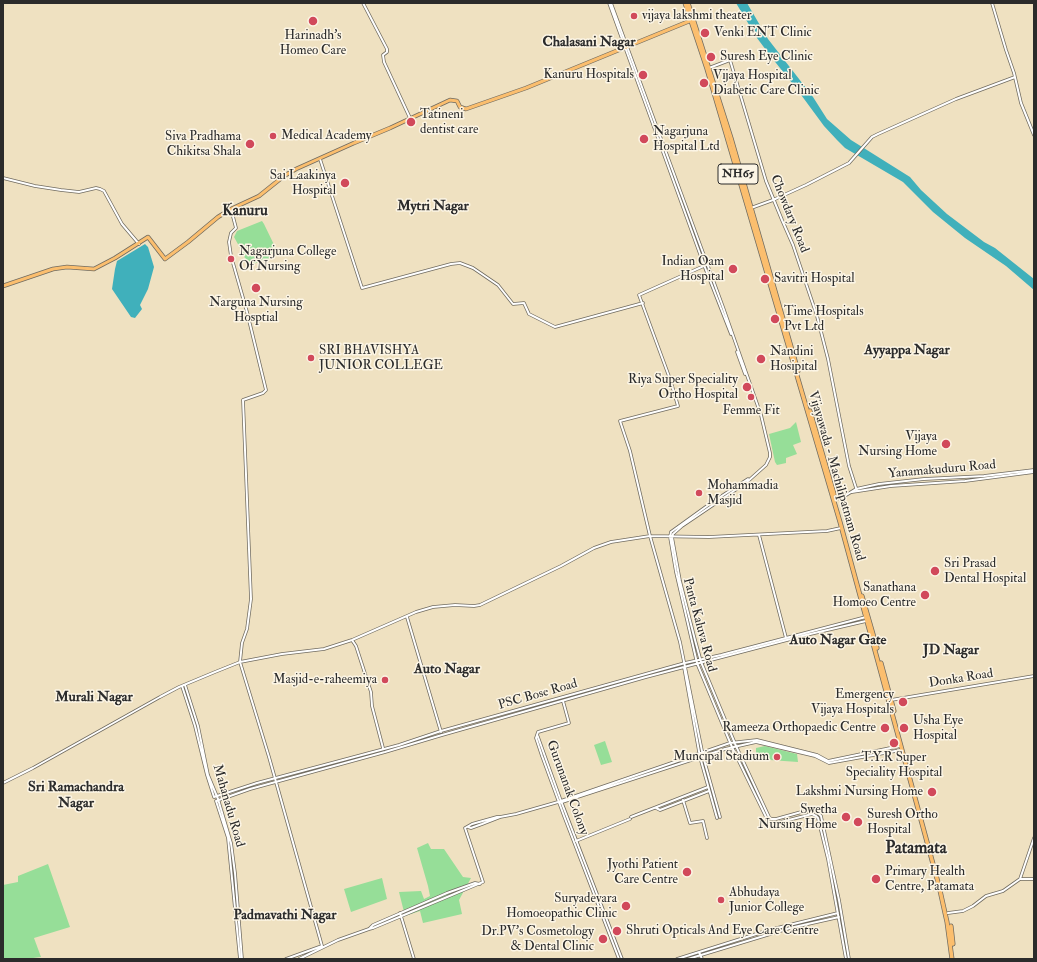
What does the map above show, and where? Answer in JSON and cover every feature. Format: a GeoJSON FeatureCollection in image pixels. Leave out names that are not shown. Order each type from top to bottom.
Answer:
{"type":"FeatureCollection","features":[{"type":"Feature","properties":{"kind":"highway","name":"Vijayawada - Machilipatnam Road"},"geometry":{"type":"LineString","coordinates":[[685,3],[709,68],[842,528],[948,913],[952,933],[953,959]]}},
{"type":"Feature","properties":{"kind":"highway","name":"Vijayawada - Machilipatnam Road"},"geometry":{"type":"LineString","coordinates":[[688,3],[750,209]]}},
{"type":"Feature","properties":{"kind":"highway","name":"Vijayawada - Machilipatnam Road"},"geometry":{"type":"LineString","coordinates":[[814,430],[836,500],[854,571]]}},
{"type":"Feature","properties":{"kind":"highway","name":"Vijayawada - Machilipatnam Road"},"geometry":{"type":"LineString","coordinates":[[867,619],[891,700],[902,748],[945,909],[953,959]]}},
{"type":"Feature","properties":{"kind":"main road"},"geometry":{"type":"LineString","coordinates":[[3,286],[53,269],[67,267],[88,270],[94,269],[106,264],[148,237],[165,259],[218,217],[259,196],[286,175],[450,100],[457,101],[460,107],[466,109],[526,88],[692,20]]}},
{"type":"Feature","properties":{"kind":"street"},"geometry":{"type":"LineString","coordinates":[[363,3],[387,49],[387,52],[383,55],[384,62],[410,119]]}},
{"type":"Feature","properties":{"kind":"street"},"geometry":{"type":"LineString","coordinates":[[610,3],[658,129],[705,265],[733,338],[765,432],[770,457],[766,465],[749,479],[674,529],[670,533],[671,537]]}},
{"type":"Feature","properties":{"kind":"street"},"geometry":{"type":"LineString","coordinates":[[992,3],[1016,77],[1021,102],[1034,135]]}},
{"type":"Feature","properties":{"kind":"street","name":"Chowdary Road"},"geometry":{"type":"LineString","coordinates":[[709,68],[730,60],[753,140],[773,200],[793,245],[817,316],[828,359],[849,466],[856,490]]}},
{"type":"Feature","properties":{"kind":"street"},"geometry":{"type":"LineString","coordinates":[[750,209],[773,200],[849,163],[874,136],[978,90],[1016,77]]}},
{"type":"Feature","properties":{"kind":"street"},"geometry":{"type":"LineString","coordinates":[[320,159],[362,288],[451,264],[460,264],[473,268],[498,285],[513,304],[524,303],[529,314],[555,326],[642,303]]}},
{"type":"Feature","properties":{"kind":"street"},"geometry":{"type":"LineString","coordinates":[[3,178],[61,190],[79,192],[100,188],[104,191],[122,224],[139,244]]}},
{"type":"Feature","properties":{"kind":"street"},"geometry":{"type":"LineString","coordinates":[[231,209],[236,228],[231,233],[229,242],[231,256],[247,312],[266,390],[243,400],[251,599],[247,629],[242,643],[240,662],[275,778],[322,946]]}},
{"type":"Feature","properties":{"kind":"street"},"geometry":{"type":"LineString","coordinates":[[705,265],[639,295],[670,379],[678,406],[620,421],[630,452],[650,536],[685,663],[701,752],[719,818]]}},
{"type":"Feature","properties":{"kind":"street","name":"Yanamakuduru Road"},"geometry":{"type":"LineString","coordinates":[[836,500],[856,490],[965,480],[1034,471]]}},
{"type":"Feature","properties":{"kind":"street"},"geometry":{"type":"LineString","coordinates":[[3,783],[183,685],[240,662],[282,654],[324,649],[352,640],[433,607],[480,605],[561,566],[594,548],[611,542],[650,536],[759,535],[827,531],[842,528]]}},
{"type":"Feature","properties":{"kind":"street"},"geometry":{"type":"LineString","coordinates":[[759,535],[786,639]]}},
{"type":"Feature","properties":{"kind":"street","name":"Panta Kaluva Road"},"geometry":{"type":"LineString","coordinates":[[671,537],[680,581],[701,661],[734,742],[762,804],[771,819],[811,811],[817,812],[821,816],[839,900],[848,959]]}},
{"type":"Feature","properties":{"kind":"street","name":"Panta Kaluva Road"},"geometry":{"type":"LineString","coordinates":[[671,537],[676,572],[697,661],[730,743],[763,814],[770,823],[776,823],[812,814],[816,816],[828,859],[838,917],[848,959]]}},
{"type":"Feature","properties":{"kind":"street"},"geometry":{"type":"LineString","coordinates":[[407,617],[442,735]]}},
{"type":"Feature","properties":{"kind":"street","name":"PSC Bose Road"},"geometry":{"type":"LineString","coordinates":[[216,798],[275,778],[685,663],[701,661],[867,619]]}},
{"type":"Feature","properties":{"kind":"street"},"geometry":{"type":"LineString","coordinates":[[352,640],[356,646],[371,692],[372,706],[384,752]]}},
{"type":"Feature","properties":{"kind":"street","name":"PSC Bose Road"},"geometry":{"type":"LineString","coordinates":[[216,798],[685,667],[697,661]]}},
{"type":"Feature","properties":{"kind":"street","name":"Donka Road"},"geometry":{"type":"LineString","coordinates":[[891,700],[1034,676]]}},
{"type":"Feature","properties":{"kind":"street","name":"Mahanadu Road"},"geometry":{"type":"LineString","coordinates":[[183,685],[198,726],[208,774],[229,845],[241,959]]}},
{"type":"Feature","properties":{"kind":"street","name":"Gurunanak Colony"},"geometry":{"type":"LineString","coordinates":[[563,701],[569,723],[538,732],[536,738],[620,959]]}},
{"type":"Feature","properties":{"kind":"street"},"geometry":{"type":"LineString","coordinates":[[560,802],[701,752],[734,742],[757,740],[817,755],[828,761],[902,748]]}},
{"type":"Feature","properties":{"kind":"street"},"geometry":{"type":"LineString","coordinates":[[299,959],[325,946],[374,928],[483,882],[465,828],[478,822],[516,814],[560,802],[736,746],[762,742],[815,756],[829,763],[902,748]]}},
{"type":"Feature","properties":{"kind":"street"},"geometry":{"type":"LineString","coordinates":[[576,841],[656,808],[660,810],[683,799],[710,789]]}},
{"type":"Feature","properties":{"kind":"street"},"geometry":{"type":"LineString","coordinates":[[683,799],[690,824],[703,822],[707,838]]}},
{"type":"Feature","properties":{"kind":"street","name":"Gurunanak Colony"},"geometry":{"type":"LineString","coordinates":[[560,802],[583,868],[620,959]]}},
{"type":"Feature","properties":{"kind":"street"},"geometry":{"type":"LineString","coordinates":[[1020,879],[1034,838]]}},
{"type":"Feature","properties":{"kind":"street"},"geometry":{"type":"LineString","coordinates":[[948,913],[973,906],[986,896],[1003,891],[1020,879],[1034,879]]}},
{"type":"Feature","properties":{"kind":"street"},"geometry":{"type":"LineString","coordinates":[[369,929],[373,925],[400,913],[469,885],[475,883],[480,884]]}},
{"type":"Feature","properties":{"kind":"street"},"geometry":{"type":"LineString","coordinates":[[400,913],[414,959]]}},
{"type":"Feature","properties":{"kind":"street"},"geometry":{"type":"LineString","coordinates":[[677,959],[769,930],[838,913]]}},
{"type":"Feature","properties":{"kind":"street"},"geometry":{"type":"LineString","coordinates":[[688,959],[790,928],[838,917]]}},
{"type":"Feature","properties":{"kind":"street"},"geometry":{"type":"LineString","coordinates":[[286,959],[325,946]]}},
{"type":"Feature","properties":{"kind":"street"},"geometry":{"type":"LineString","coordinates":[[699,952],[702,959]]}},
{"type":"Feature","properties":{"kind":"green space"},"geometry":{"type":"Polygon","coordinates":[[[262,221],[279,255],[247,266],[244,255],[234,237],[237,231],[262,221]]]}},
{"type":"Feature","properties":{"kind":"green space"},"geometry":{"type":"Polygon","coordinates":[[[796,422],[801,442],[793,445],[797,454],[786,458],[786,463],[777,465],[769,434],[790,428],[796,422]]]}},
{"type":"Feature","properties":{"kind":"green space"},"geometry":{"type":"Polygon","coordinates":[[[605,741],[612,762],[601,765],[594,745],[605,741]]]}},
{"type":"Feature","properties":{"kind":"green space","name":"Muncipal Stadium"},"geometry":{"type":"Polygon","coordinates":[[[765,746],[797,754],[798,762],[756,759],[756,748],[765,746]]]}},
{"type":"Feature","properties":{"kind":"green space"},"geometry":{"type":"Polygon","coordinates":[[[428,843],[431,849],[444,849],[463,877],[471,878],[459,900],[462,914],[423,923],[420,911],[405,916],[399,892],[421,891],[424,899],[430,896],[417,848],[428,843]]]}},
{"type":"Feature","properties":{"kind":"green space"},"geometry":{"type":"Polygon","coordinates":[[[48,864],[70,927],[34,938],[41,957],[3,959],[3,885],[18,882],[18,876],[48,864]]]}},
{"type":"Feature","properties":{"kind":"green space"},"geometry":{"type":"Polygon","coordinates":[[[382,878],[387,899],[351,912],[344,889],[382,878]]]}},
{"type":"Feature","properties":{"kind":"water"},"geometry":{"type":"Polygon","coordinates":[[[736,3],[747,3],[768,39],[813,97],[827,119],[851,140],[910,177],[921,190],[947,214],[984,242],[995,248],[1034,279],[1034,290],[1006,266],[965,238],[933,212],[903,182],[845,148],[824,126],[772,58],[757,38],[736,3]]]}},
{"type":"Feature","properties":{"kind":"water"},"geometry":{"type":"Polygon","coordinates":[[[145,244],[148,247],[154,267],[148,289],[140,305],[142,309],[135,318],[131,317],[112,289],[117,261],[145,244]]]}},
{"type":"Feature","properties":{"kind":"place","name":"vijaya lakshmi theater"},"geometry":{"type":"Point","coordinates":[634,16]}},
{"type":"Feature","properties":{"kind":"place","name":"Harinadh's Homeo Care"},"geometry":{"type":"Point","coordinates":[313,21]}},
{"type":"Feature","properties":{"kind":"place","name":"Venki ENT Clinic"},"geometry":{"type":"Point","coordinates":[705,33]}},
{"type":"Feature","properties":{"kind":"place","name":"Suresh Eye Clinic"},"geometry":{"type":"Point","coordinates":[711,57]}},
{"type":"Feature","properties":{"kind":"place","name":"Kanuru Hospitals"},"geometry":{"type":"Point","coordinates":[643,75]}},
{"type":"Feature","properties":{"kind":"place","name":"Vijaya Hospital Diabetic Care Clinic"},"geometry":{"type":"Point","coordinates":[704,83]}},
{"type":"Feature","properties":{"kind":"place","name":"Tatineni dentist care"},"geometry":{"type":"Point","coordinates":[411,122]}},
{"type":"Feature","properties":{"kind":"place","name":"Medical Academy"},"geometry":{"type":"Point","coordinates":[273,136]}},
{"type":"Feature","properties":{"kind":"place","name":"Nagarjuna Hospital Ltd"},"geometry":{"type":"Point","coordinates":[644,139]}},
{"type":"Feature","properties":{"kind":"place","name":"Siva Pradhama Chikitsa Shala"},"geometry":{"type":"Point","coordinates":[250,144]}},
{"type":"Feature","properties":{"kind":"place","name":"Sai Laakinya Hospital"},"geometry":{"type":"Point","coordinates":[345,183]}},
{"type":"Feature","properties":{"kind":"place","name":"Nagarjuna College Of Nursing"},"geometry":{"type":"Point","coordinates":[231,259]}},
{"type":"Feature","properties":{"kind":"place","name":"Indian Oam Hospital"},"geometry":{"type":"Point","coordinates":[733,269]}},
{"type":"Feature","properties":{"kind":"place","name":"Savitri Hospital"},"geometry":{"type":"Point","coordinates":[765,279]}},
{"type":"Feature","properties":{"kind":"place","name":"Narguna Nursing Hosptial"},"geometry":{"type":"Point","coordinates":[256,288]}},
{"type":"Feature","properties":{"kind":"place","name":"Time Hospitals Pvt Ltd"},"geometry":{"type":"Point","coordinates":[775,319]}},
{"type":"Feature","properties":{"kind":"place","name":"SRI BHAVISHYA JUNIOR COLLEGE"},"geometry":{"type":"Point","coordinates":[311,358]}},
{"type":"Feature","properties":{"kind":"place","name":"Nandini Hosipital"},"geometry":{"type":"Point","coordinates":[761,359]}},
{"type":"Feature","properties":{"kind":"place","name":"Riya Super Speciality Ortho Hospital"},"geometry":{"type":"Point","coordinates":[747,387]}},
{"type":"Feature","properties":{"kind":"place","name":"Femme Fit"},"geometry":{"type":"Point","coordinates":[751,397]}},
{"type":"Feature","properties":{"kind":"place","name":"Vijaya Nursing Home"},"geometry":{"type":"Point","coordinates":[946,444]}},
{"type":"Feature","properties":{"kind":"place","name":"Mohammadia Masjid"},"geometry":{"type":"Point","coordinates":[699,493]}},
{"type":"Feature","properties":{"kind":"place","name":"Sri Prasad Dental Hospital"},"geometry":{"type":"Point","coordinates":[935,571]}},
{"type":"Feature","properties":{"kind":"place","name":"Sanathana Homoeo Centre"},"geometry":{"type":"Point","coordinates":[925,595]}},
{"type":"Feature","properties":{"kind":"place","name":"Masjid-e-raheemiya"},"geometry":{"type":"Point","coordinates":[385,680]}},
{"type":"Feature","properties":{"kind":"place","name":"Emergency Vijaya Hospitals"},"geometry":{"type":"Point","coordinates":[903,702]}},
{"type":"Feature","properties":{"kind":"place","name":"Rameeza Orthopaedic Centre"},"geometry":{"type":"Point","coordinates":[885,728]}},
{"type":"Feature","properties":{"kind":"place","name":"Usha Eye Hospital"},"geometry":{"type":"Point","coordinates":[904,728]}},
{"type":"Feature","properties":{"kind":"place","name":"T.Y.R Super Speciality Hospital"},"geometry":{"type":"Point","coordinates":[894,743]}},
{"type":"Feature","properties":{"kind":"place","name":"Muncipal Stadium"},"geometry":{"type":"Point","coordinates":[777,757]}},
{"type":"Feature","properties":{"kind":"place","name":"Lakshmi Nursing Home"},"geometry":{"type":"Point","coordinates":[932,792]}},
{"type":"Feature","properties":{"kind":"place","name":"Swetha Nursing Home"},"geometry":{"type":"Point","coordinates":[846,817]}},
{"type":"Feature","properties":{"kind":"place","name":"Suresh Ortho Hospital"},"geometry":{"type":"Point","coordinates":[858,822]}},
{"type":"Feature","properties":{"kind":"place","name":"Jyothi Patient Care Centre"},"geometry":{"type":"Point","coordinates":[687,872]}},
{"type":"Feature","properties":{"kind":"place","name":"Primary Health Centre, Patamata"},"geometry":{"type":"Point","coordinates":[876,879]}},
{"type":"Feature","properties":{"kind":"place","name":"Abhudaya Junior College"},"geometry":{"type":"Point","coordinates":[721,900]}},
{"type":"Feature","properties":{"kind":"place","name":"Suryadevara Homoeopathic Clinic"},"geometry":{"type":"Point","coordinates":[626,906]}},
{"type":"Feature","properties":{"kind":"place","name":"Shruti Opticals And Eye Care Centre"},"geometry":{"type":"Point","coordinates":[617,931]}},
{"type":"Feature","properties":{"kind":"place","name":"Dr.PV's Cosmetology & Dental Clinic"},"geometry":{"type":"Point","coordinates":[603,939]}},
{"type":"Feature","properties":{"kind":"district","name":"Chalasani Nagar"},"geometry":{"type":"Point","coordinates":[589,43]}},
{"type":"Feature","properties":{"kind":"district","name":"Mytri Nagar"},"geometry":{"type":"Point","coordinates":[433,207]}},
{"type":"Feature","properties":{"kind":"district","name":"Kanuru"},"geometry":{"type":"Point","coordinates":[245,212]}},
{"type":"Feature","properties":{"kind":"district","name":"Ayyappa Nagar"},"geometry":{"type":"Point","coordinates":[907,351]}},
{"type":"Feature","properties":{"kind":"district","name":"Auto Nagar Gate"},"geometry":{"type":"Point","coordinates":[838,641]}},
{"type":"Feature","properties":{"kind":"district","name":"JD Nagar"},"geometry":{"type":"Point","coordinates":[951,651]}},
{"type":"Feature","properties":{"kind":"district","name":"Auto Nagar"},"geometry":{"type":"Point","coordinates":[447,670]}},
{"type":"Feature","properties":{"kind":"district","name":"Murali Nagar"},"geometry":{"type":"Point","coordinates":[94,698]}},
{"type":"Feature","properties":{"kind":"district","name":"Sri Ramachandra Nagar"},"geometry":{"type":"Point","coordinates":[76,796]}},
{"type":"Feature","properties":{"kind":"district","name":"Patamata"},"geometry":{"type":"Point","coordinates":[916,849]}},
{"type":"Feature","properties":{"kind":"district","name":"Padmavathi Nagar"},"geometry":{"type":"Point","coordinates":[285,916]}}]}
